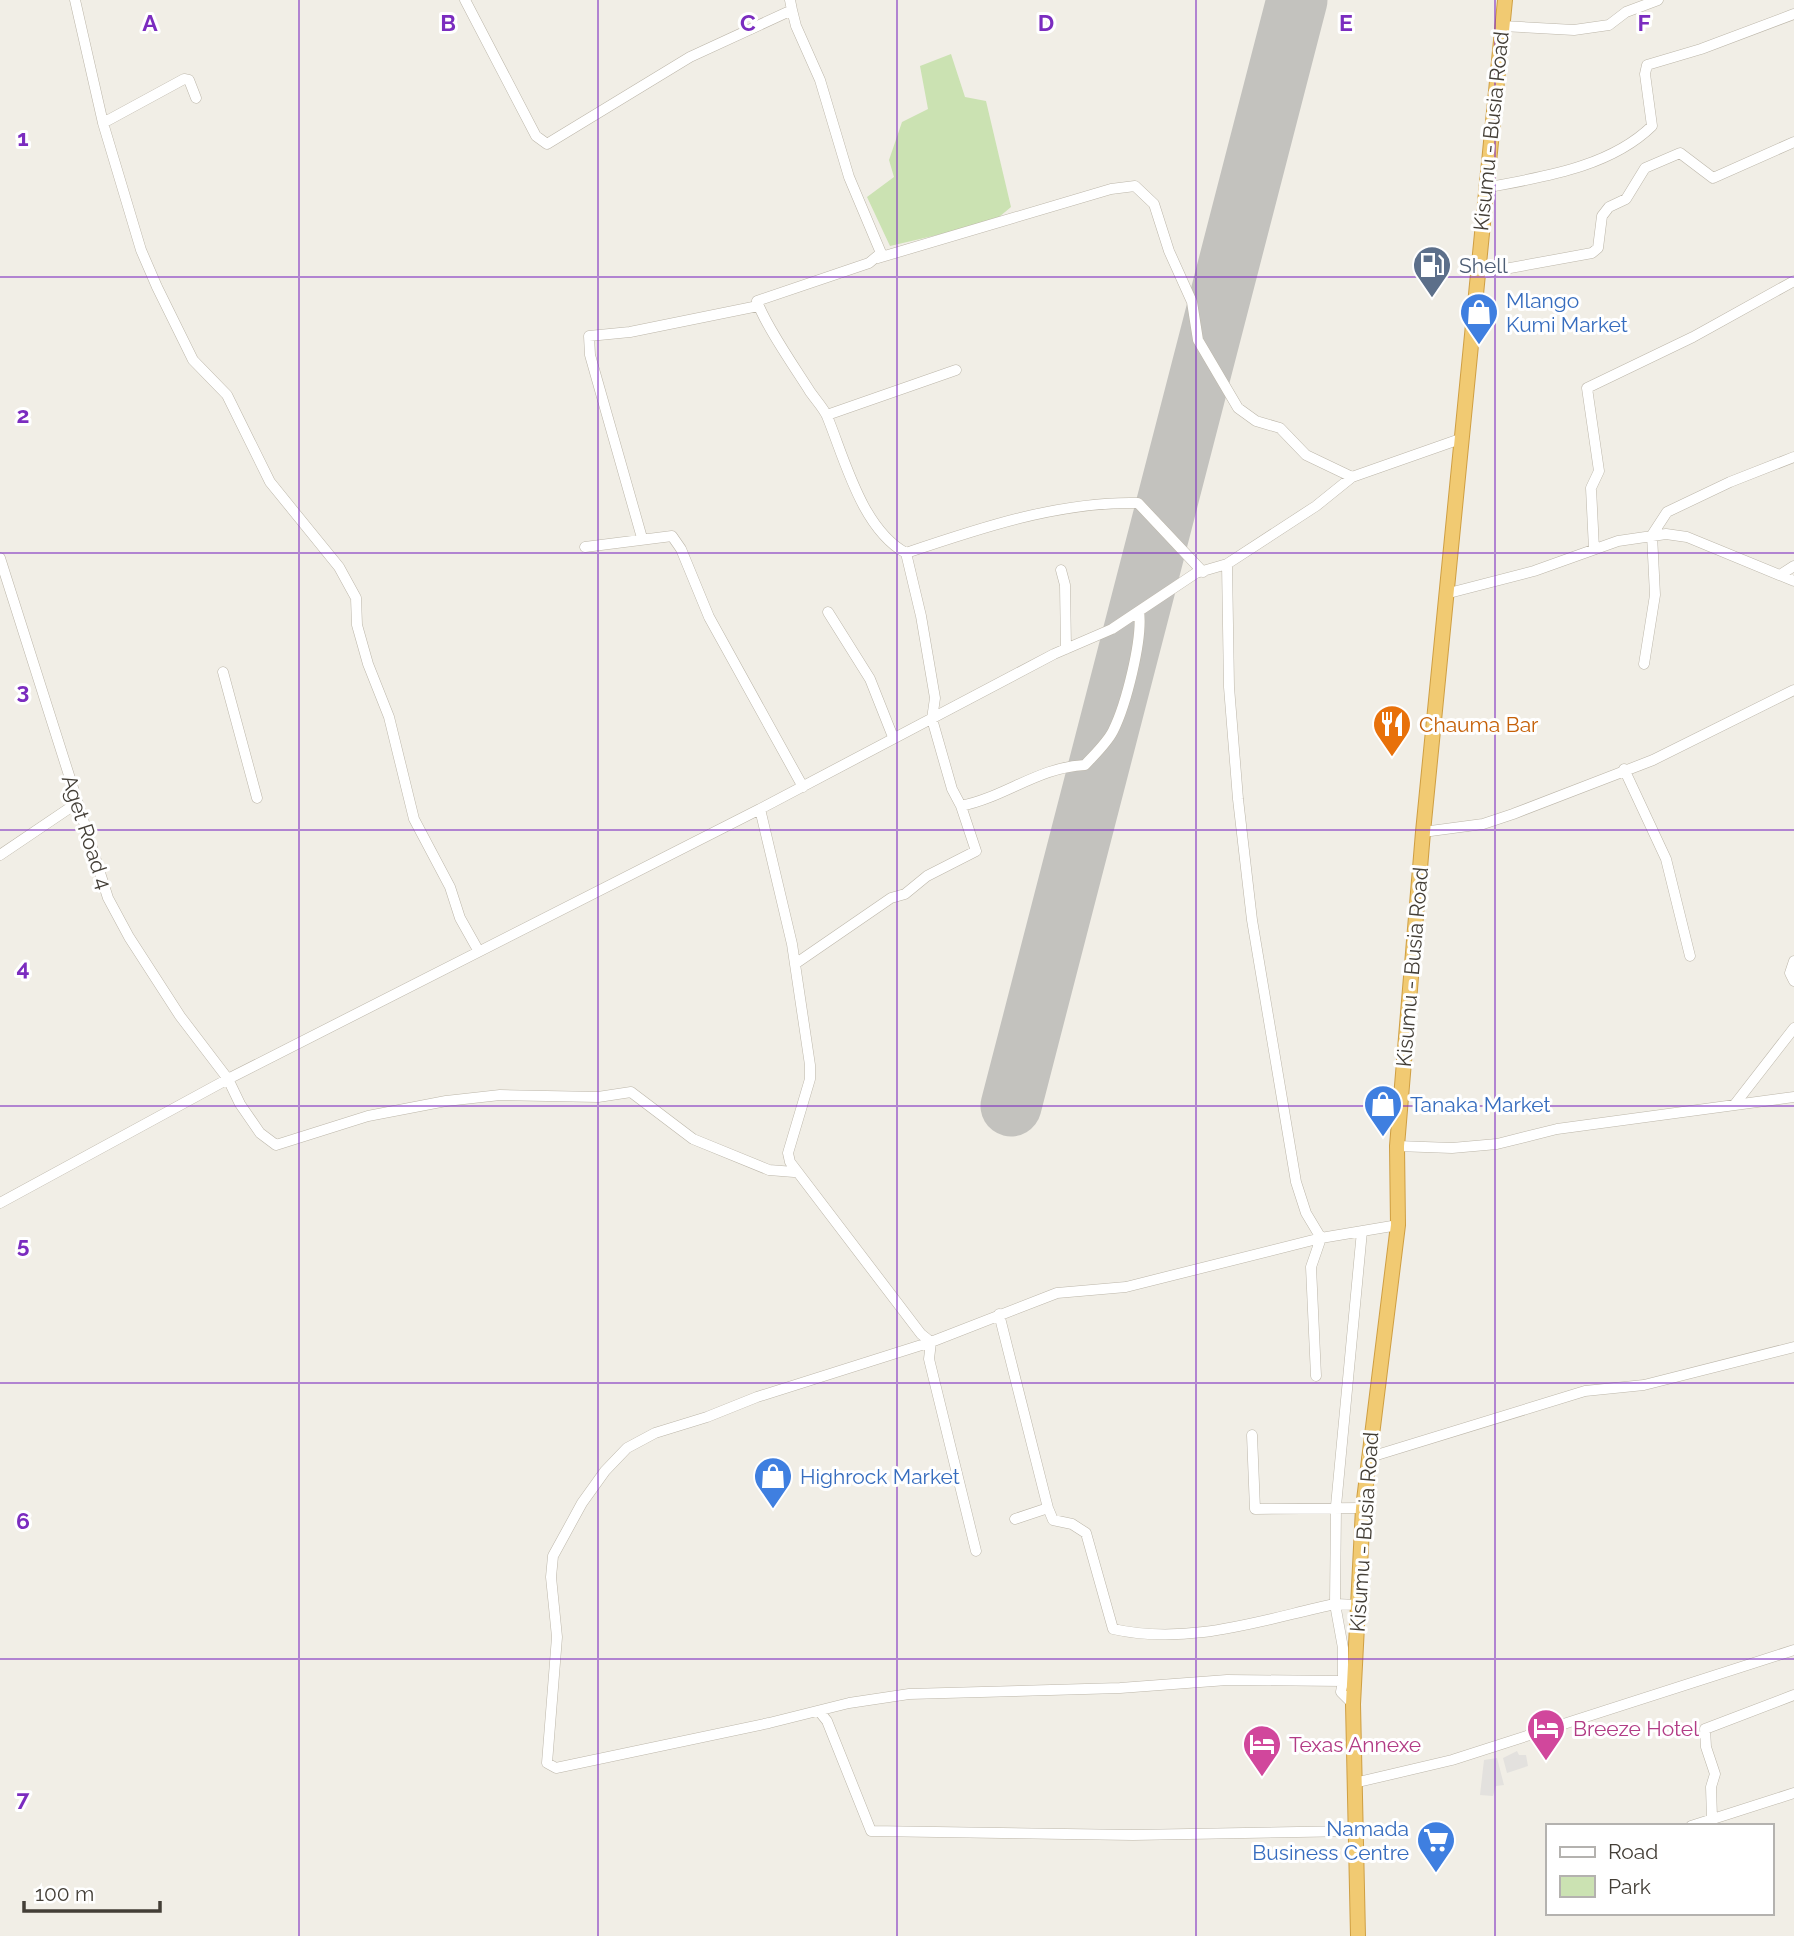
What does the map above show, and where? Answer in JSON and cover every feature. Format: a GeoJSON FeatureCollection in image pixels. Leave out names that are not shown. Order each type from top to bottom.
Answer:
{"type":"FeatureCollection","features":[{"type":"Feature","properties":{"kind":"highway","name":"Kisumu - Busia Road"},"geometry":{"type":"LineString","coordinates":[[1358,1936],[1353,1704],[1363,1508],[1367,1458],[1398,1225],[1397,1146],[1423,832],[1449,593],[1485,188],[1505,0]]}},
{"type":"Feature","properties":{"kind":"street"},"geometry":{"type":"LineString","coordinates":[[75,0],[103,123],[141,250],[193,360],[227,395],[270,482],[339,567],[356,598],[357,625],[368,664],[389,717],[414,819],[450,887],[460,918],[478,950]]}},
{"type":"Feature","properties":{"kind":"street"},"geometry":{"type":"LineString","coordinates":[[465,0],[536,136],[547,144],[690,58],[791,5],[796,26],[820,80],[849,177],[881,245],[878,258]]}},
{"type":"Feature","properties":{"kind":"street"},"geometry":{"type":"LineString","coordinates":[[1502,26],[1555,30],[1609,24],[1626,12],[1658,0]]}},
{"type":"Feature","properties":{"kind":"street"},"geometry":{"type":"LineString","coordinates":[[1485,188],[1559,174],[1604,156],[1652,126],[1645,74],[1647,65],[1701,49],[1794,14]]}},
{"type":"Feature","properties":{"kind":"street"},"geometry":{"type":"LineString","coordinates":[[103,123],[184,79],[189,80],[196,99]]}},
{"type":"Feature","properties":{"kind":"street"},"geometry":{"type":"LineString","coordinates":[[1477,274],[1592,253],[1598,248],[1602,216],[1609,207],[1626,199],[1645,168],[1679,153],[1713,178],[1794,142]]}},
{"type":"Feature","properties":{"kind":"street"},"geometry":{"type":"LineString","coordinates":[[1203,572],[1138,503],[1110,503],[1056,510],[967,533],[906,553],[891,545],[864,508],[833,438],[827,415],[757,301],[878,258],[1111,189],[1135,186],[1154,204],[1169,251],[1192,302],[1198,340],[1238,408],[1256,421],[1280,428],[1306,455],[1352,477]]}},
{"type":"Feature","properties":{"kind":"street"},"geometry":{"type":"LineString","coordinates":[[1594,550],[1591,488],[1599,471],[1587,388],[1693,337],[1794,281]]}},
{"type":"Feature","properties":{"kind":"street"},"geometry":{"type":"LineString","coordinates":[[642,538],[590,355],[589,336],[630,332],[758,306]]}},
{"type":"Feature","properties":{"kind":"street"},"geometry":{"type":"LineString","coordinates":[[827,415],[956,370]]}},
{"type":"Feature","properties":{"kind":"street"},"geometry":{"type":"LineString","coordinates":[[0,1203],[229,1079],[321,1034],[478,950],[803,787],[893,737],[1066,649],[1112,629],[1196,573],[1227,564],[1250,546],[1316,506],[1352,477],[1463,438]]}},
{"type":"Feature","properties":{"kind":"street"},"geometry":{"type":"LineString","coordinates":[[1644,664],[1655,596],[1652,535],[1667,512],[1730,482],[1794,457]]}},
{"type":"Feature","properties":{"kind":"street"},"geometry":{"type":"LineString","coordinates":[[1449,593],[1534,571],[1618,541],[1652,535],[1686,537],[1794,580]]}},
{"type":"Feature","properties":{"kind":"street"},"geometry":{"type":"LineString","coordinates":[[585,547],[672,536],[681,549],[709,618],[803,787]]}},
{"type":"Feature","properties":{"kind":"street"},"geometry":{"type":"LineString","coordinates":[[794,964],[891,898],[905,894],[927,876],[976,852],[961,806],[952,789],[932,719],[935,698],[921,616],[906,553]]}},
{"type":"Feature","properties":{"kind":"street","name":"Aget Road 4"},"geometry":{"type":"LineString","coordinates":[[0,558],[98,872],[118,920],[180,1016],[229,1079],[240,1104],[260,1133],[276,1145],[379,1114],[446,1101],[500,1095],[598,1097],[631,1092],[693,1139],[769,1170],[794,1171]]}},
{"type":"Feature","properties":{"kind":"street"},"geometry":{"type":"LineString","coordinates":[[1227,564],[1229,687],[1252,920],[1296,1182],[1306,1213],[1321,1238],[1311,1267],[1316,1376]]}},
{"type":"Feature","properties":{"kind":"street"},"geometry":{"type":"LineString","coordinates":[[1780,575],[1794,566]]}},
{"type":"Feature","properties":{"kind":"street"},"geometry":{"type":"LineString","coordinates":[[1061,570],[1065,585],[1066,649]]}},
{"type":"Feature","properties":{"kind":"street"},"geometry":{"type":"LineString","coordinates":[[961,806],[981,802],[1060,766],[1085,765],[1112,733],[1119,715],[1135,650],[1139,611]]}},
{"type":"Feature","properties":{"kind":"street"},"geometry":{"type":"LineString","coordinates":[[828,612],[870,679],[893,737]]}},
{"type":"Feature","properties":{"kind":"street"},"geometry":{"type":"LineString","coordinates":[[223,672],[257,798]]}},
{"type":"Feature","properties":{"kind":"street"},"geometry":{"type":"LineString","coordinates":[[1423,832],[1493,821],[1653,760],[1794,690]]}},
{"type":"Feature","properties":{"kind":"street"},"geometry":{"type":"LineString","coordinates":[[1624,769],[1666,859],[1690,956]]}},
{"type":"Feature","properties":{"kind":"street"},"geometry":{"type":"LineString","coordinates":[[0,855],[77,803]]}},
{"type":"Feature","properties":{"kind":"street"},"geometry":{"type":"LineString","coordinates":[[760,809],[794,964],[810,1079],[788,1153],[794,1171],[920,1334],[931,1342]]}},
{"type":"Feature","properties":{"kind":"street"},"geometry":{"type":"LineString","coordinates":[[1794,961],[1790,973],[1794,981]]}},
{"type":"Feature","properties":{"kind":"street"},"geometry":{"type":"LineString","coordinates":[[1735,1104],[1794,1028]]}},
{"type":"Feature","properties":{"kind":"street"},"geometry":{"type":"LineString","coordinates":[[1397,1146],[1452,1148],[1497,1144],[1557,1129],[1794,1097]]}},
{"type":"Feature","properties":{"kind":"street"},"geometry":{"type":"LineString","coordinates":[[1343,1681],[1227,1680],[1120,1688],[934,1693],[880,1698],[556,1768],[550,1766],[545,1754],[557,1637],[551,1577],[553,1556],[587,1495],[606,1471],[636,1442],[757,1396],[931,1342],[1057,1293],[1126,1287],[1321,1238],[1398,1225]]}},
{"type":"Feature","properties":{"kind":"street"},"geometry":{"type":"LineString","coordinates":[[1353,1704],[1341,1692],[1343,1648],[1335,1604],[1336,1506],[1362,1231]]}},
{"type":"Feature","properties":{"kind":"street"},"geometry":{"type":"LineString","coordinates":[[999,1314],[1048,1508],[1053,1520],[1072,1524],[1086,1533],[1113,1629],[1147,1635],[1200,1634],[1335,1604],[1357,1605]]}},
{"type":"Feature","properties":{"kind":"street"},"geometry":{"type":"LineString","coordinates":[[931,1342],[929,1359],[976,1551]]}},
{"type":"Feature","properties":{"kind":"street"},"geometry":{"type":"LineString","coordinates":[[1367,1458],[1585,1391],[1644,1385],[1794,1348]]}},
{"type":"Feature","properties":{"kind":"street"},"geometry":{"type":"LineString","coordinates":[[1252,1435],[1255,1509],[1336,1506],[1363,1508]]}},
{"type":"Feature","properties":{"kind":"street"},"geometry":{"type":"LineString","coordinates":[[1015,1519],[1048,1508]]}},
{"type":"Feature","properties":{"kind":"street"},"geometry":{"type":"LineString","coordinates":[[1354,1783],[1464,1756],[1794,1650]]}},
{"type":"Feature","properties":{"kind":"street"},"geometry":{"type":"LineString","coordinates":[[1712,1818],[1711,1787],[1714,1774],[1706,1747],[1705,1729],[1794,1695]]}},
{"type":"Feature","properties":{"kind":"street"},"geometry":{"type":"LineString","coordinates":[[819,1711],[827,1721],[872,1831],[1133,1835],[1354,1831]]}},
{"type":"Feature","properties":{"kind":"street"},"geometry":{"type":"LineString","coordinates":[[1696,1824],[1794,1793]]}},
{"type":"Feature","properties":{"kind":"green space"},"geometry":{"type":"Polygon","coordinates":[[[951,54],[965,97],[986,101],[1011,207],[993,222],[890,246],[867,197],[894,177],[889,160],[902,122],[928,109],[920,66],[951,54]]]}},
{"type":"Feature","properties":{"kind":"shaded area"},"geometry":{"type":"Polygon","coordinates":[[[1517,1751],[1519,1755],[1526,1755],[1528,1766],[1507,1773],[1503,1758],[1517,1751]]]}},
{"type":"Feature","properties":{"kind":"shaded area"},"geometry":{"type":"Polygon","coordinates":[[[1497,1758],[1504,1785],[1496,1786],[1493,1796],[1480,1795],[1484,1760],[1497,1758]]]}},
{"type":"Feature","properties":{"kind":"runway"},"geometry":{"type":"LineString","coordinates":[[1011,1106],[1297,0]]}},
{"type":"Feature","properties":{"kind":"place","name":"Shell"},"geometry":{"type":"Point","coordinates":[1432,299]}},
{"type":"Feature","properties":{"kind":"place","name":"Mlango Kumi Market"},"geometry":{"type":"Point","coordinates":[1479,346]}},
{"type":"Feature","properties":{"kind":"place","name":"Chauma Bar"},"geometry":{"type":"Point","coordinates":[1392,758]}},
{"type":"Feature","properties":{"kind":"place","name":"Tanaka Market"},"geometry":{"type":"Point","coordinates":[1383,1138]}},
{"type":"Feature","properties":{"kind":"place","name":"Highrock Market"},"geometry":{"type":"Point","coordinates":[773,1510]}},
{"type":"Feature","properties":{"kind":"place","name":"Breeze Hotel"},"geometry":{"type":"Point","coordinates":[1546,1762]}},
{"type":"Feature","properties":{"kind":"place","name":"Texas Annexe"},"geometry":{"type":"Point","coordinates":[1262,1778]}},
{"type":"Feature","properties":{"kind":"place","name":"Namada Business Centre"},"geometry":{"type":"Point","coordinates":[1436,1874]}}]}
